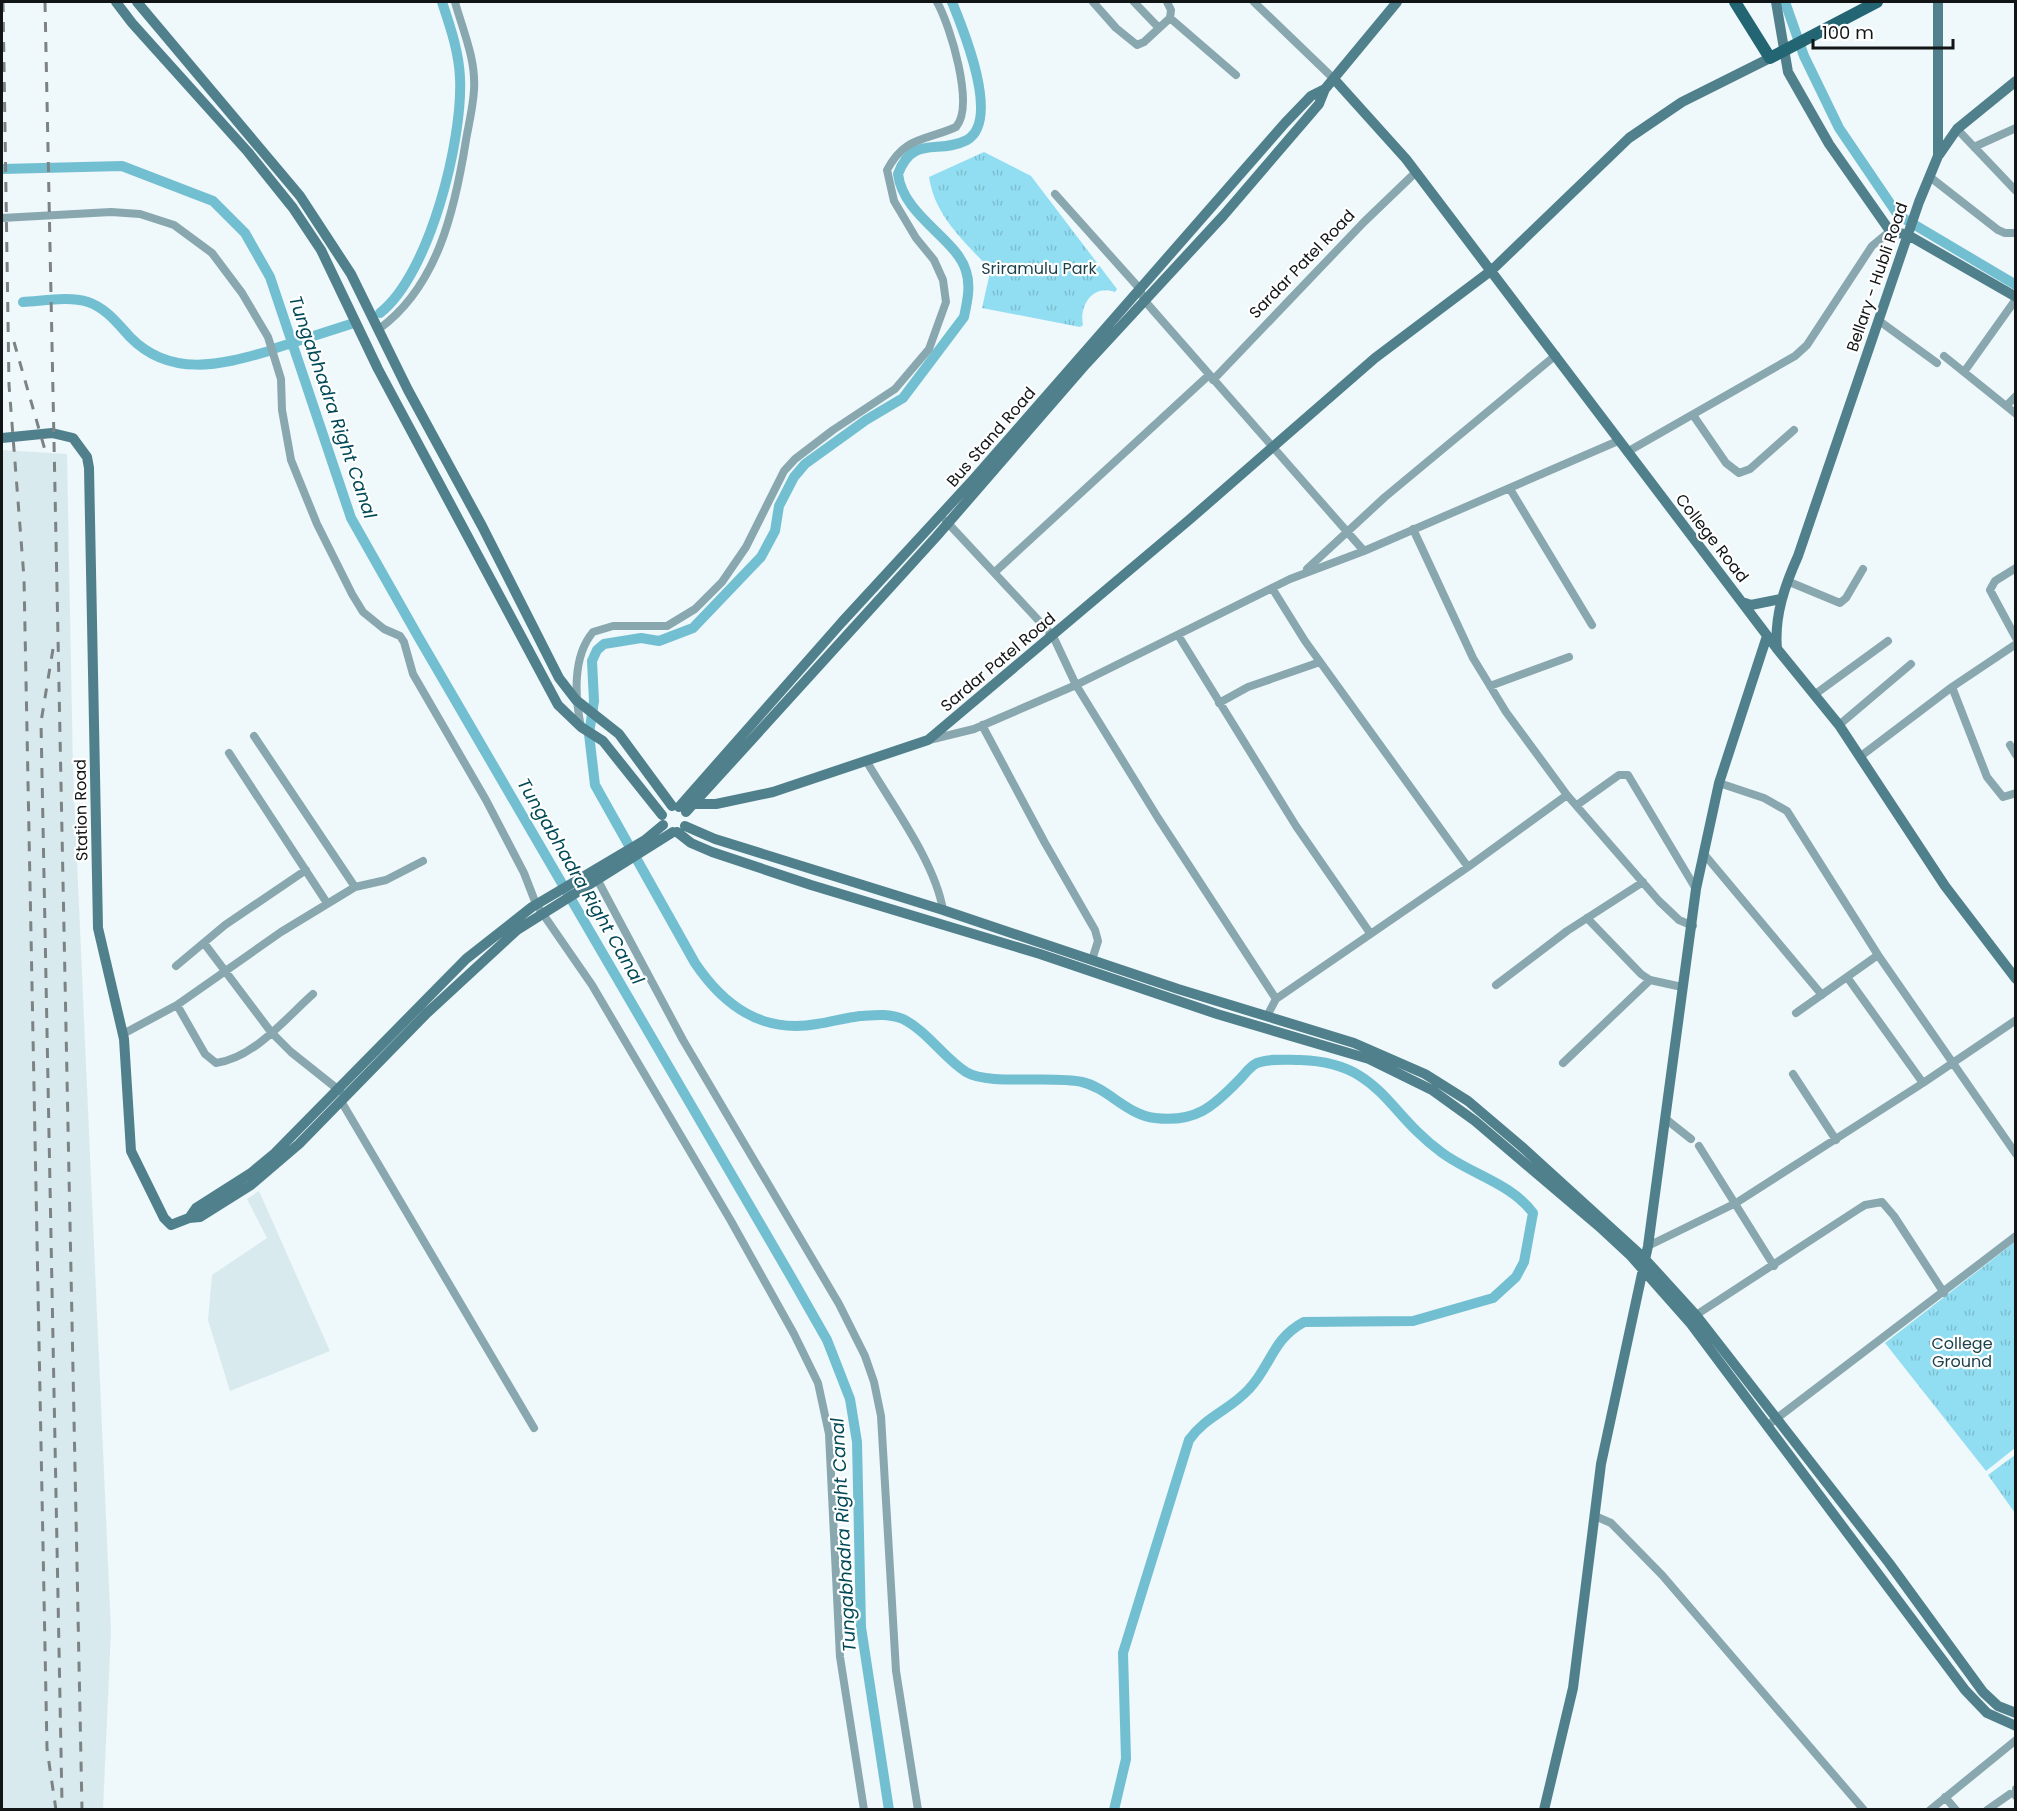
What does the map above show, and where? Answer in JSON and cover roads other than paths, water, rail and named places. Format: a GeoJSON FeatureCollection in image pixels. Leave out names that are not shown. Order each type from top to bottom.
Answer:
{"type":"FeatureCollection","features":[{"type":"Feature","properties":{"kind":"main road"},"geometry":{"type":"LineString","coordinates":[[1735,2],[1770,58],[1877,2]]}},
{"type":"Feature","properties":{"kind":"street"},"geometry":{"type":"LineString","coordinates":[[116,2],[171,68],[248,152],[293,208],[315,242],[473,550],[558,705],[583,729],[603,741],[662,820],[678,830],[691,843],[712,852],[811,885],[1040,954],[1152,994],[1370,1059],[1432,1090],[1475,1121],[1602,1229],[1642,1270],[1691,1324],[1889,1563],[1983,1692],[1998,1706],[2016,1713]]}},
{"type":"Feature","properties":{"kind":"street"},"geometry":{"type":"LineString","coordinates":[[137,2],[300,196],[351,274],[559,678],[580,703],[615,730],[683,807],[678,830]]}},
{"type":"Feature","properties":{"kind":"street"},"geometry":{"type":"LineString","coordinates":[[379,329],[405,307],[427,272],[443,239],[456,199],[474,90],[471,51],[455,2]]}},
{"type":"Feature","properties":{"kind":"street"},"geometry":{"type":"LineString","coordinates":[[583,729],[580,703],[582,651],[593,632],[613,626],[667,626],[695,609],[722,582],[746,547],[784,471],[795,459],[833,430],[895,389],[929,349],[946,302],[943,280],[934,260],[916,238],[894,201],[887,170],[901,150],[926,135],[956,128],[963,115],[957,65],[946,21],[937,2]]}},
{"type":"Feature","properties":{"kind":"street"},"geometry":{"type":"LineString","coordinates":[[1093,2],[1116,28],[1137,45],[1144,42],[1170,18],[1171,10],[1167,2]]}},
{"type":"Feature","properties":{"kind":"street"},"geometry":{"type":"LineString","coordinates":[[1134,2],[1159,28]]}},
{"type":"Feature","properties":{"kind":"street"},"geometry":{"type":"LineString","coordinates":[[1254,2],[1334,79]]}},
{"type":"Feature","properties":{"kind":"street","name":"Bus Stand Road"},"geometry":{"type":"LineString","coordinates":[[662,820],[666,809],[683,807],[842,622],[944,520],[1142,295],[1285,123],[1311,96],[1325,89],[1397,2]]}},
{"type":"Feature","properties":{"kind":"street"},"geometry":{"type":"LineString","coordinates":[[1776,2],[1787,49],[1788,72],[1829,144],[1890,231],[1909,234],[2016,298],[1964,372]]}},
{"type":"Feature","properties":{"kind":"street","name":"Bellary - Hubli Road"},"geometry":{"type":"LineString","coordinates":[[1778,650],[1776,630],[1781,599],[1938,156],[1938,2]]}},
{"type":"Feature","properties":{"kind":"street"},"geometry":{"type":"LineString","coordinates":[[1170,18],[1236,75]]}},
{"type":"Feature","properties":{"kind":"street","name":"Sardar Patel Road"},"geometry":{"type":"LineString","coordinates":[[683,807],[716,804],[773,792],[928,740],[1053,636],[1375,358],[1492,270],[1629,138],[1682,102],[1770,58]]}},
{"type":"Feature","properties":{"kind":"street","name":"College Road"},"geometry":{"type":"LineString","coordinates":[[1334,79],[1416,172],[1767,636],[1839,725],[1946,886],[2016,979]]}},
{"type":"Feature","properties":{"kind":"street"},"geometry":{"type":"LineString","coordinates":[[1938,156],[1957,129],[2016,81]]}},
{"type":"Feature","properties":{"kind":"street"},"geometry":{"type":"LineString","coordinates":[[1974,147],[2016,128]]}},
{"type":"Feature","properties":{"kind":"street"},"geometry":{"type":"LineString","coordinates":[[1957,129],[2016,191]]}},
{"type":"Feature","properties":{"kind":"street","name":"Sardar Patel Road"},"geometry":{"type":"LineString","coordinates":[[996,572],[1211,377],[1416,172]]}},
{"type":"Feature","properties":{"kind":"street"},"geometry":{"type":"LineString","coordinates":[[1930,177],[1998,230],[2016,233]]}},
{"type":"Feature","properties":{"kind":"street"},"geometry":{"type":"LineString","coordinates":[[1055,194],[1272,448],[1364,551]]}},
{"type":"Feature","properties":{"kind":"street"},"geometry":{"type":"LineString","coordinates":[[2,218],[86,212],[140,214],[174,225],[212,253],[268,337],[281,379],[282,410],[291,460],[334,560],[363,612],[384,628],[400,636],[404,642],[413,674],[486,800],[542,907],[592,985],[731,1221],[794,1334],[818,1383],[830,1434],[840,1657],[864,1809]]}},
{"type":"Feature","properties":{"kind":"street"},"geometry":{"type":"LineString","coordinates":[[1627,452],[1795,356],[1807,345],[1872,246],[1890,231]]}},
{"type":"Feature","properties":{"kind":"street"},"geometry":{"type":"LineString","coordinates":[[1878,320],[1937,363]]}},
{"type":"Feature","properties":{"kind":"street"},"geometry":{"type":"LineString","coordinates":[[1303,574],[1385,497],[1556,355]]}},
{"type":"Feature","properties":{"kind":"street"},"geometry":{"type":"LineString","coordinates":[[1944,356],[2016,414]]}},
{"type":"Feature","properties":{"kind":"street"},"geometry":{"type":"LineString","coordinates":[[2006,406],[2016,396]]}},
{"type":"Feature","properties":{"kind":"street"},"geometry":{"type":"LineString","coordinates":[[1693,415],[1726,463],[1738,473],[1750,469],[1794,430]]}},
{"type":"Feature","properties":{"kind":"street","name":"Station Road"},"geometry":{"type":"LineString","coordinates":[[2,438],[52,433],[73,438],[84,451],[89,468],[98,928],[123,1034],[131,1151],[167,1222],[175,1225],[189,1218],[196,1208],[251,1173],[275,1153],[341,1096],[466,959],[542,907]]}},
{"type":"Feature","properties":{"kind":"street"},"geometry":{"type":"LineString","coordinates":[[928,740],[982,725],[1076,686],[1272,588],[1510,489],[1618,441]]}},
{"type":"Feature","properties":{"kind":"street"},"geometry":{"type":"LineString","coordinates":[[1510,489],[1592,624]]}},
{"type":"Feature","properties":{"kind":"street"},"geometry":{"type":"LineString","coordinates":[[944,520],[996,572],[1053,636],[1076,686],[1158,818],[1276,999]]}},
{"type":"Feature","properties":{"kind":"street"},"geometry":{"type":"LineString","coordinates":[[1413,529],[1473,658],[1536,755],[1567,795],[1642,882],[1679,920],[1693,926]]}},
{"type":"Feature","properties":{"kind":"street"},"geometry":{"type":"LineString","coordinates":[[2016,568],[1995,581],[1990,590],[2016,638]]}},
{"type":"Feature","properties":{"kind":"street"},"geometry":{"type":"LineString","coordinates":[[1787,581],[1840,603],[1846,598],[1863,569]]}},
{"type":"Feature","properties":{"kind":"street"},"geometry":{"type":"LineString","coordinates":[[1272,588],[1320,662],[1468,867]]}},
{"type":"Feature","properties":{"kind":"street"},"geometry":{"type":"LineString","coordinates":[[1742,602],[1751,605],[1781,599]]}},
{"type":"Feature","properties":{"kind":"street"},"geometry":{"type":"LineString","coordinates":[[1178,635],[1296,826],[1370,933]]}},
{"type":"Feature","properties":{"kind":"street"},"geometry":{"type":"LineString","coordinates":[[1544,1809],[1573,1688],[1601,1464],[1648,1246],[1667,1120],[1696,890],[1719,783],[1767,636]]}},
{"type":"Feature","properties":{"kind":"street"},"geometry":{"type":"LineString","coordinates":[[1814,695],[1888,641]]}},
{"type":"Feature","properties":{"kind":"street"},"geometry":{"type":"LineString","coordinates":[[1861,756],[1952,687],[2016,644]]}},
{"type":"Feature","properties":{"kind":"street"},"geometry":{"type":"LineString","coordinates":[[1490,686],[1569,657]]}},
{"type":"Feature","properties":{"kind":"street"},"geometry":{"type":"LineString","coordinates":[[1219,703],[1248,687],[1320,662]]}},
{"type":"Feature","properties":{"kind":"street"},"geometry":{"type":"LineString","coordinates":[[1839,725],[1911,664]]}},
{"type":"Feature","properties":{"kind":"street"},"geometry":{"type":"LineString","coordinates":[[1952,687],[1987,777],[2003,797],[2016,793]]}},
{"type":"Feature","properties":{"kind":"street"},"geometry":{"type":"LineString","coordinates":[[982,725],[1095,930],[1098,941],[1092,960]]}},
{"type":"Feature","properties":{"kind":"street"},"geometry":{"type":"LineString","coordinates":[[254,736],[355,887]]}},
{"type":"Feature","properties":{"kind":"street"},"geometry":{"type":"LineString","coordinates":[[2010,746],[2016,755]]}},
{"type":"Feature","properties":{"kind":"street"},"geometry":{"type":"LineString","coordinates":[[229,753],[327,903]]}},
{"type":"Feature","properties":{"kind":"street"},"geometry":{"type":"LineString","coordinates":[[867,762],[940,889],[943,910]]}},
{"type":"Feature","properties":{"kind":"street"},"geometry":{"type":"LineString","coordinates":[[1577,805],[1619,775],[1628,775],[1696,890]]}},
{"type":"Feature","properties":{"kind":"street"},"geometry":{"type":"LineString","coordinates":[[1719,783],[1764,798],[1787,811],[1878,955],[2016,1154]]}},
{"type":"Feature","properties":{"kind":"street"},"geometry":{"type":"LineString","coordinates":[[1267,1016],[1276,999],[1468,867],[1567,795]]}},
{"type":"Feature","properties":{"kind":"street"},"geometry":{"type":"LineString","coordinates":[[648,844],[662,820]]}},
{"type":"Feature","properties":{"kind":"street"},"geometry":{"type":"LineString","coordinates":[[542,907],[630,854],[678,830],[715,839],[943,910],[1354,1043],[1425,1074],[1468,1101],[1521,1146],[1644,1258],[1696,1315],[1965,1690],[1987,1713],[2016,1726]]}},
{"type":"Feature","properties":{"kind":"street"},"geometry":{"type":"LineString","coordinates":[[1704,854],[1822,995]]}},
{"type":"Feature","properties":{"kind":"street"},"geometry":{"type":"LineString","coordinates":[[123,1034],[177,1005],[327,903],[355,887],[386,880],[423,861]]}},
{"type":"Feature","properties":{"kind":"street"},"geometry":{"type":"LineString","coordinates":[[176,966],[233,920],[306,870]]}},
{"type":"Feature","properties":{"kind":"street"},"geometry":{"type":"LineString","coordinates":[[590,880],[839,1304],[854,1331],[874,1382],[884,1443],[896,1671],[918,1809]]}},
{"type":"Feature","properties":{"kind":"street"},"geometry":{"type":"LineString","coordinates":[[1496,985],[1587,918],[1642,882]]}},
{"type":"Feature","properties":{"kind":"street"},"geometry":{"type":"LineString","coordinates":[[1587,918],[1636,970],[1650,980],[1682,987]]}},
{"type":"Feature","properties":{"kind":"street"},"geometry":{"type":"LineString","coordinates":[[204,943],[271,1032],[341,1096],[534,1428]]}},
{"type":"Feature","properties":{"kind":"street"},"geometry":{"type":"LineString","coordinates":[[1796,1013],[1878,955]]}},
{"type":"Feature","properties":{"kind":"street"},"geometry":{"type":"LineString","coordinates":[[1847,977],[1923,1083]]}},
{"type":"Feature","properties":{"kind":"street"},"geometry":{"type":"LineString","coordinates":[[1563,1063],[1650,980]]}},
{"type":"Feature","properties":{"kind":"street"},"geometry":{"type":"LineString","coordinates":[[177,1005],[205,1054],[216,1064],[237,1057],[271,1032],[313,994]]}},
{"type":"Feature","properties":{"kind":"street"},"geometry":{"type":"LineString","coordinates":[[1648,1246],[1736,1203],[1954,1063],[2016,1020]]}},
{"type":"Feature","properties":{"kind":"street"},"geometry":{"type":"LineString","coordinates":[[1793,1074],[1836,1140]]}},
{"type":"Feature","properties":{"kind":"street"},"geometry":{"type":"LineString","coordinates":[[1667,1120],[1691,1139]]}},
{"type":"Feature","properties":{"kind":"street"},"geometry":{"type":"LineString","coordinates":[[1699,1146],[1774,1266]]}},
{"type":"Feature","properties":{"kind":"street"},"geometry":{"type":"LineString","coordinates":[[1696,1315],[1857,1210],[1875,1202],[1882,1202],[1894,1216],[1944,1293]]}},
{"type":"Feature","properties":{"kind":"street"},"geometry":{"type":"LineString","coordinates":[[1772,1422],[2016,1236]]}},
{"type":"Feature","properties":{"kind":"street"},"geometry":{"type":"LineString","coordinates":[[1595,1516],[1611,1523],[1662,1575],[1864,1809]]}},
{"type":"Feature","properties":{"kind":"street"},"geometry":{"type":"LineString","coordinates":[[1930,1809],[2016,1740]]}},
{"type":"Feature","properties":{"kind":"street"},"geometry":{"type":"LineString","coordinates":[[1987,1809],[2014,1793]]}},
{"type":"Feature","properties":{"kind":"street"},"geometry":{"type":"LineString","coordinates":[[1945,1797],[1956,1809]]}},
{"type":"Feature","properties":{"kind":"waterway"},"geometry":{"type":"LineString","coordinates":[[380,313],[398,294],[414,268],[428,238],[440,204],[456,135],[459,68],[456,49],[442,2]]}},
{"type":"Feature","properties":{"kind":"waterway"},"geometry":{"type":"LineString","coordinates":[[952,2],[971,52],[976,74],[981,114],[977,129],[967,140],[927,148],[911,154],[898,174],[909,202],[961,259],[968,283],[964,317],[903,398],[866,420],[805,464],[794,477],[779,506],[775,531],[761,557],[693,628],[659,641],[641,638],[604,644],[597,650],[592,661],[594,701],[589,734],[595,785],[695,963],[719,992],[746,1013],[779,1025],[797,1026],[860,1016],[898,1017],[920,1030],[958,1066],[976,1076],[1082,1082],[1100,1090],[1135,1112],[1155,1118],[1181,1118],[1202,1111],[1221,1098],[1257,1063],[1267,1060],[1327,1063],[1365,1079],[1422,1137],[1452,1160],[1502,1186],[1533,1213],[1524,1262],[1516,1277],[1493,1298],[1413,1321],[1304,1322],[1285,1336],[1249,1389],[1210,1419],[1189,1440],[1123,1653],[1126,1759],[1114,1810]]}},
{"type":"Feature","properties":{"kind":"waterway"},"geometry":{"type":"LineString","coordinates":[[1785,2],[1804,56],[1839,128],[1898,215],[2016,285]]}},
{"type":"Feature","properties":{"kind":"waterway","name":"Tungabhadra Right Canal"},"geometry":{"type":"LineString","coordinates":[[2,169],[122,166],[213,201],[245,233],[270,277],[351,518],[827,1340],[850,1399],[857,1442],[861,1627],[889,1810]]}},
{"type":"Feature","properties":{"kind":"waterway"},"geometry":{"type":"LineString","coordinates":[[23,302],[64,299],[88,302],[106,312],[145,350],[179,363],[214,364],[269,351]]}},
{"type":"Feature","properties":{"kind":"waterway"},"geometry":{"type":"LineString","coordinates":[[276,348],[354,323]]}},
{"type":"Feature","properties":{"kind":"railway"},"geometry":{"type":"LineString","coordinates":[[3,2],[9,385],[24,578],[47,1749],[56,1810]]}},
{"type":"Feature","properties":{"kind":"railway"},"geometry":{"type":"LineString","coordinates":[[45,2],[82,1810]]}},
{"type":"Feature","properties":{"kind":"railway"},"geometry":{"type":"LineString","coordinates":[[14,342],[47,457]]}},
{"type":"Feature","properties":{"kind":"railway"},"geometry":{"type":"LineString","coordinates":[[53,649],[41,722],[62,1803]]}},
{"type":"Feature","properties":{"kind":"park label","name":"Sriramulu Park"},"geometry":{"type":"Point","coordinates":[1039,268]}},
{"type":"Feature","properties":{"kind":"park label","name":"College Ground"},"geometry":{"type":"Point","coordinates":[1962,1352]}}]}
